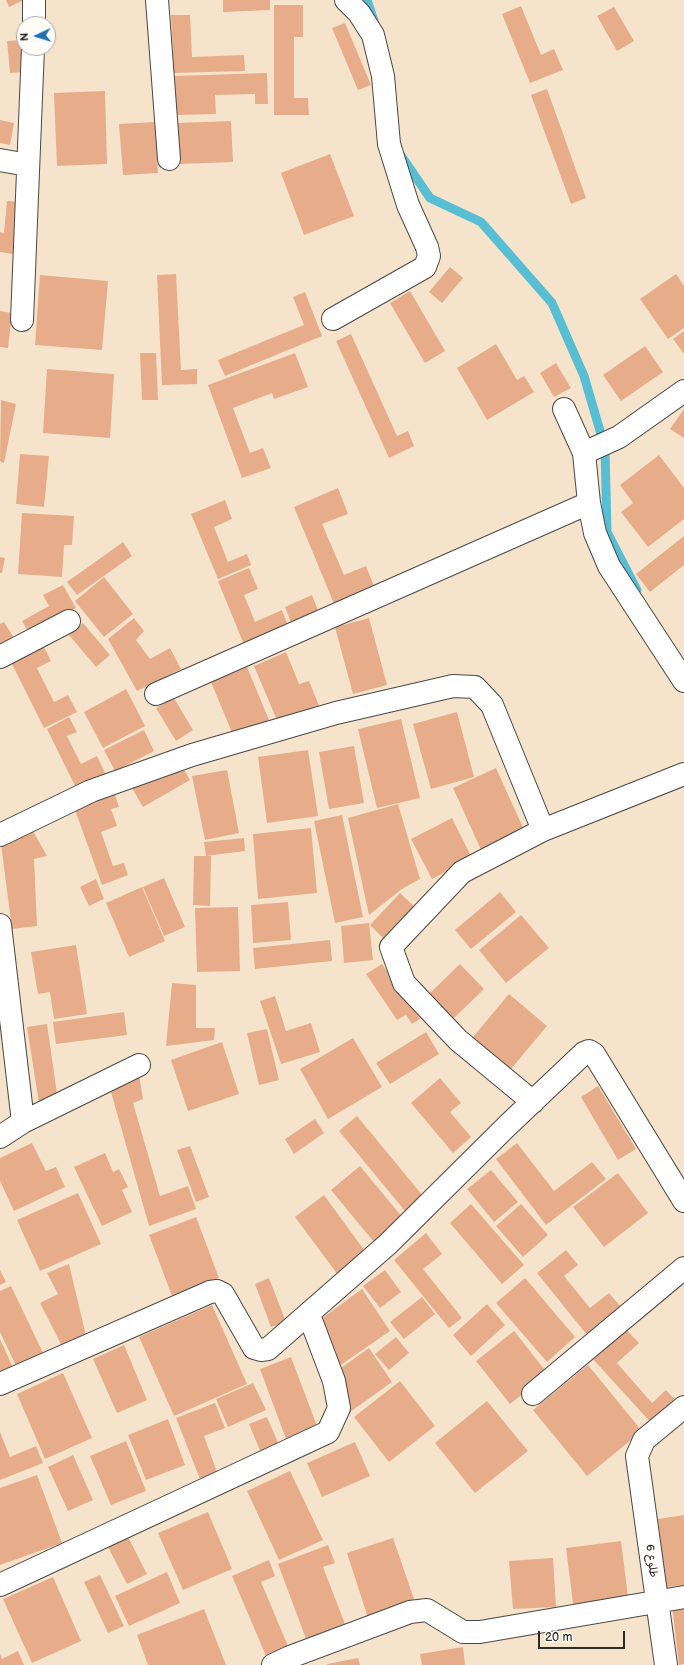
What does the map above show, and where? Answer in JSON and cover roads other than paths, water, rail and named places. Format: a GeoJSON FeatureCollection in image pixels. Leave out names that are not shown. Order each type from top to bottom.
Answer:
{"type":"FeatureCollection","features":[{"type":"Feature","properties":{"kind":"street"},"geometry":{"type":"LineString","coordinates":[[34,0],[34,16]]}},
{"type":"Feature","properties":{"kind":"street"},"geometry":{"type":"LineString","coordinates":[[157,0],[169,160]]}},
{"type":"Feature","properties":{"kind":"street"},"geometry":{"type":"LineString","coordinates":[[333,319],[425,267],[429,256],[427,247],[408,205],[389,144],[383,76],[373,35],[359,13],[346,0]]}},
{"type":"Feature","properties":{"kind":"street"},"geometry":{"type":"LineString","coordinates":[[22,320],[33,56]]}},
{"type":"Feature","properties":{"kind":"street"},"geometry":{"type":"LineString","coordinates":[[0,160],[28,165]]}},
{"type":"Feature","properties":{"kind":"street"},"geometry":{"type":"LineString","coordinates":[[584,453],[620,438],[684,391]]}},
{"type":"Feature","properties":{"kind":"street"},"geometry":{"type":"LineString","coordinates":[[564,409],[584,453],[589,503],[595,533],[610,566],[684,681]]}},
{"type":"Feature","properties":{"kind":"street"},"geometry":{"type":"LineString","coordinates":[[156,694],[589,503]]}},
{"type":"Feature","properties":{"kind":"street"},"geometry":{"type":"LineString","coordinates":[[0,657],[70,621]]}},
{"type":"Feature","properties":{"kind":"street"},"geometry":{"type":"LineString","coordinates":[[0,835],[91,791],[192,755],[336,713],[453,686],[475,687],[492,705],[543,830]]}},
{"type":"Feature","properties":{"kind":"street"},"geometry":{"type":"LineString","coordinates":[[533,1102],[458,1040],[404,983],[391,947],[462,872],[543,830],[684,774]]}},
{"type":"Feature","properties":{"kind":"street"},"geometry":{"type":"LineString","coordinates":[[0,925],[23,1122]]}},
{"type":"Feature","properties":{"kind":"street"},"geometry":{"type":"LineString","coordinates":[[0,1384],[210,1292],[217,1291],[224,1294],[254,1348],[261,1350],[268,1349],[309,1315],[388,1244],[584,1053],[590,1051],[594,1054],[684,1201]]}},
{"type":"Feature","properties":{"kind":"street"},"geometry":{"type":"LineString","coordinates":[[0,1137],[23,1122],[139,1065]]}},
{"type":"Feature","properties":{"kind":"street"},"geometry":{"type":"LineString","coordinates":[[533,1394],[684,1268]]}},
{"type":"Feature","properties":{"kind":"street"},"geometry":{"type":"LineString","coordinates":[[0,1585],[328,1432],[339,1408],[334,1381],[309,1315]]}},
{"type":"Feature","properties":{"kind":"street","name":"طلوع 6"},"geometry":{"type":"LineString","coordinates":[[666,1665],[656,1603],[637,1456],[644,1440],[684,1407]]}},
{"type":"Feature","properties":{"kind":"street"},"geometry":{"type":"LineString","coordinates":[[285,1662],[410,1612],[427,1610],[463,1632],[480,1632],[684,1597]]}},
{"type":"Feature","properties":{"kind":"waterway"},"geometry":{"type":"LineString","coordinates":[[367,0],[375,24]]}},
{"type":"Feature","properties":{"kind":"waterway"},"geometry":{"type":"LineString","coordinates":[[400,154],[430,198],[481,222],[552,303],[584,376],[605,448],[607,532],[637,590]]}}]}
